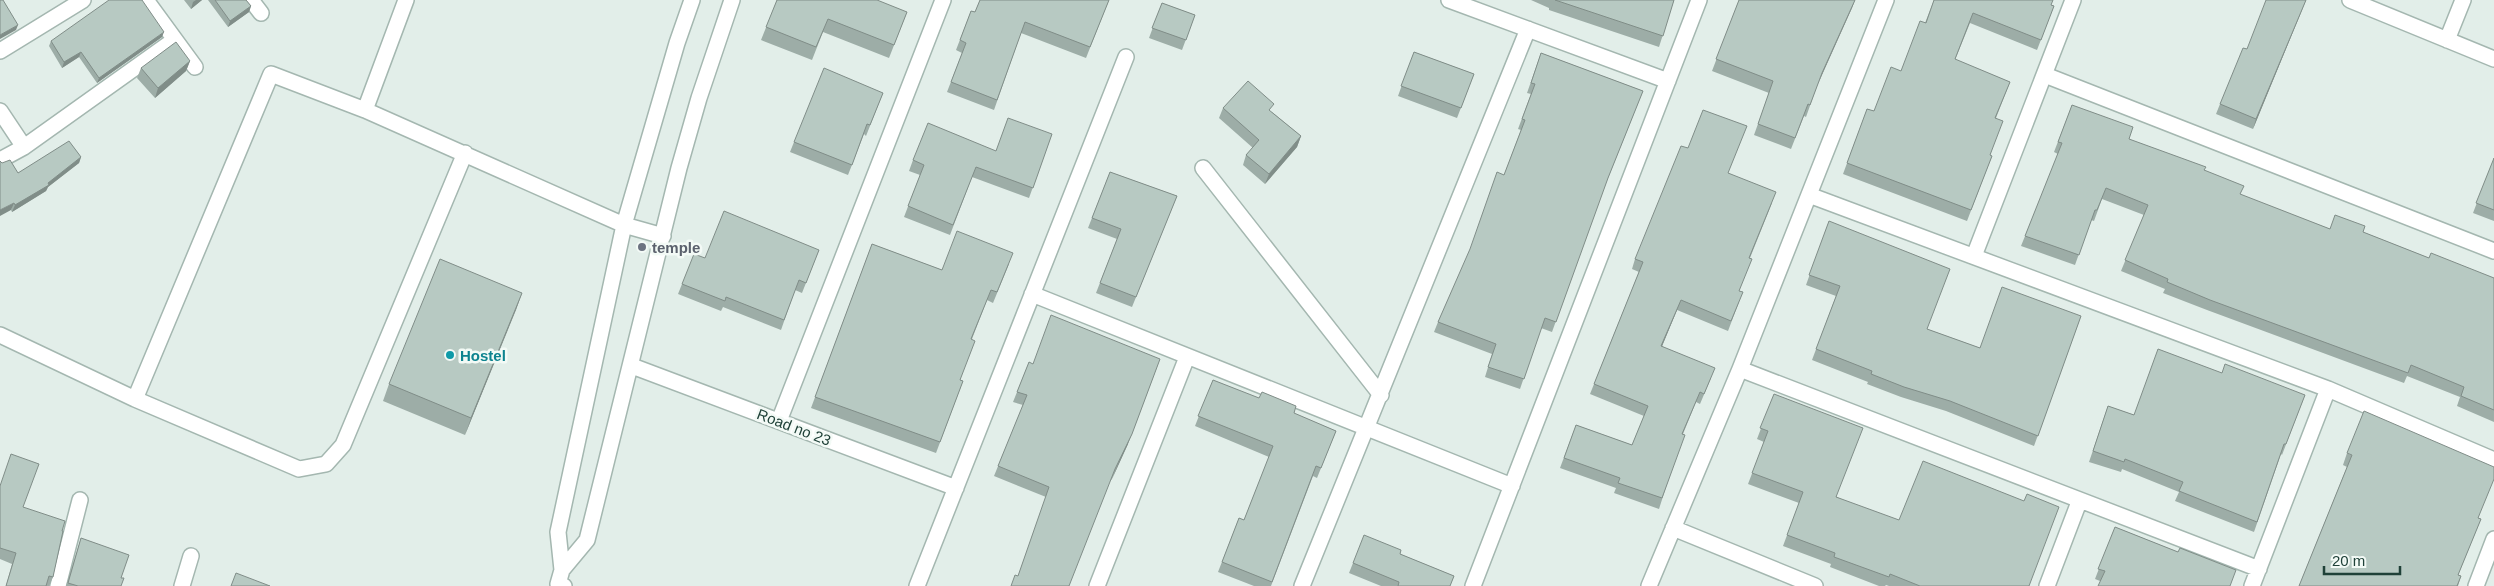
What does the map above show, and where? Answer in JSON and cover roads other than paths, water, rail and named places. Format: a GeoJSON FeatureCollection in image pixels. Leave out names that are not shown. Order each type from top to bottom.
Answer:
{"type":"FeatureCollection","features":[{"type":"Feature","properties":{"kind":"street"},"geometry":{"type":"LineString","coordinates":[[0,51],[83,0]]}},
{"type":"Feature","properties":{"kind":"street"},"geometry":{"type":"LineString","coordinates":[[146,0],[196,67]]}},
{"type":"Feature","properties":{"kind":"street"},"geometry":{"type":"LineString","coordinates":[[251,0],[261,13]]}},
{"type":"Feature","properties":{"kind":"street"},"geometry":{"type":"LineString","coordinates":[[365,110],[406,0]]}},
{"type":"Feature","properties":{"kind":"street"},"geometry":{"type":"LineString","coordinates":[[560,582],[558,532],[624,225],[677,43],[692,0]]}},
{"type":"Feature","properties":{"kind":"street"},"geometry":{"type":"LineString","coordinates":[[560,582],[587,540],[699,98],[732,0]]}},
{"type":"Feature","properties":{"kind":"street"},"geometry":{"type":"LineString","coordinates":[[779,421],[944,0]]}},
{"type":"Feature","properties":{"kind":"street"},"geometry":{"type":"LineString","coordinates":[[1449,0],[1668,81]]}},
{"type":"Feature","properties":{"kind":"street"},"geometry":{"type":"LineString","coordinates":[[1473,586],[1699,0]]}},
{"type":"Feature","properties":{"kind":"street"},"geometry":{"type":"LineString","coordinates":[[1649,586],[1740,369],[1886,0]]}},
{"type":"Feature","properties":{"kind":"street"},"geometry":{"type":"LineString","coordinates":[[1974,256],[2074,0]]}},
{"type":"Feature","properties":{"kind":"street"},"geometry":{"type":"LineString","coordinates":[[2350,0],[2494,59]]}},
{"type":"Feature","properties":{"kind":"street"},"geometry":{"type":"LineString","coordinates":[[2447,40],[2463,0]]}},
{"type":"Feature","properties":{"kind":"street"},"geometry":{"type":"LineString","coordinates":[[1302,586],[1528,29]]}},
{"type":"Feature","properties":{"kind":"street"},"geometry":{"type":"LineString","coordinates":[[0,160],[24,147],[174,40]]}},
{"type":"Feature","properties":{"kind":"street"},"geometry":{"type":"LineString","coordinates":[[917,586],[1126,57]]}},
{"type":"Feature","properties":{"kind":"street"},"geometry":{"type":"LineString","coordinates":[[136,399],[271,74],[365,110],[624,225],[663,236]]}},
{"type":"Feature","properties":{"kind":"street"},"geometry":{"type":"LineString","coordinates":[[2045,75],[2494,251]]}},
{"type":"Feature","properties":{"kind":"street"},"geometry":{"type":"LineString","coordinates":[[0,111],[24,147]]}},
{"type":"Feature","properties":{"kind":"street"},"geometry":{"type":"LineString","coordinates":[[0,335],[136,399],[299,469],[326,464],[343,444],[465,153]]}},
{"type":"Feature","properties":{"kind":"street"},"geometry":{"type":"LineString","coordinates":[[1203,168],[1381,395]]}},
{"type":"Feature","properties":{"kind":"street"},"geometry":{"type":"LineString","coordinates":[[1808,195],[2328,390],[2494,460]]}},
{"type":"Feature","properties":{"kind":"street"},"geometry":{"type":"LineString","coordinates":[[1032,294],[1187,358],[1512,486]]}},
{"type":"Feature","properties":{"kind":"street"},"geometry":{"type":"LineString","coordinates":[[1097,586],[1187,358]]}},
{"type":"Feature","properties":{"kind":"street","name":"Road no 23"},"geometry":{"type":"LineString","coordinates":[[632,366],[956,488]]}},
{"type":"Feature","properties":{"kind":"street"},"geometry":{"type":"LineString","coordinates":[[1740,369],[2079,502],[2259,570]]}},
{"type":"Feature","properties":{"kind":"street"},"geometry":{"type":"LineString","coordinates":[[2252,586],[2328,390]]}},
{"type":"Feature","properties":{"kind":"street"},"geometry":{"type":"LineString","coordinates":[[58,586],[80,500]]}},
{"type":"Feature","properties":{"kind":"street"},"geometry":{"type":"LineString","coordinates":[[2047,586],[2079,502]]}},
{"type":"Feature","properties":{"kind":"street"},"geometry":{"type":"LineString","coordinates":[[1673,528],[1815,586]]}},
{"type":"Feature","properties":{"kind":"street"},"geometry":{"type":"LineString","coordinates":[[2476,586],[2494,539]]}},
{"type":"Feature","properties":{"kind":"street"},"geometry":{"type":"LineString","coordinates":[[182,586],[191,556]]}},
{"type":"Feature","properties":{"kind":"place","name":"temple"},"geometry":{"type":"Point","coordinates":[642,247]}},
{"type":"Feature","properties":{"kind":"place","name":"Hostel"},"geometry":{"type":"Point","coordinates":[450,355]}}]}
